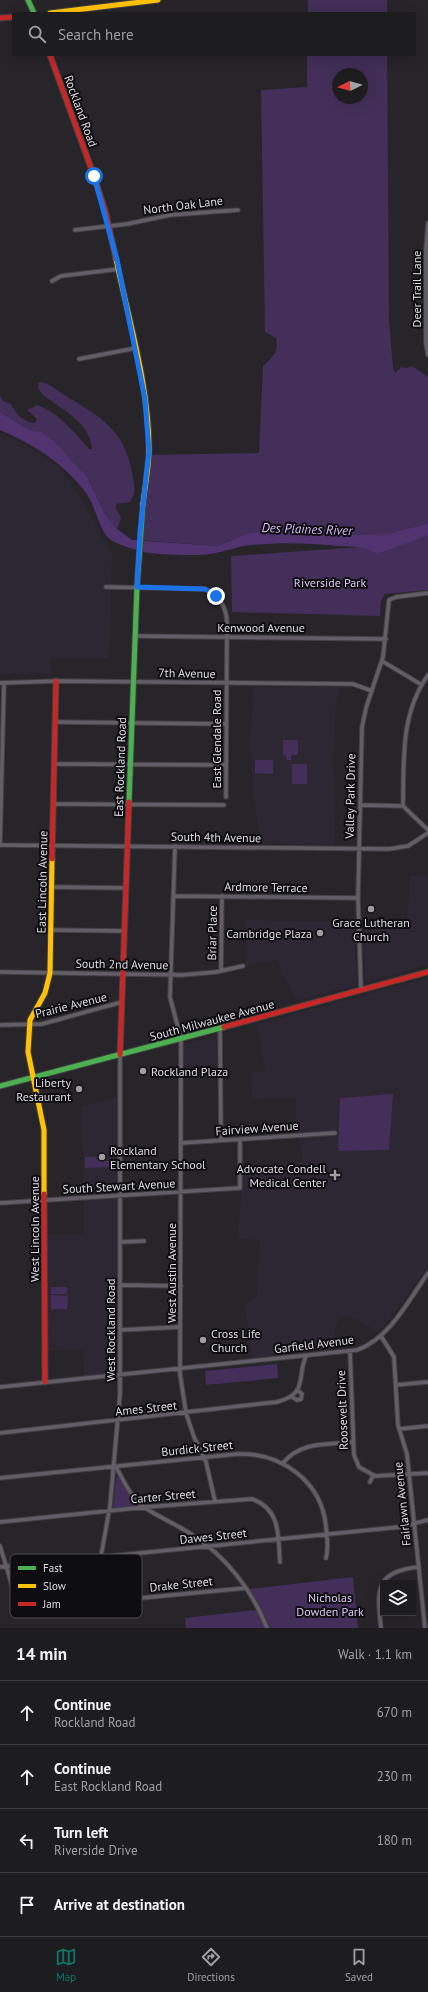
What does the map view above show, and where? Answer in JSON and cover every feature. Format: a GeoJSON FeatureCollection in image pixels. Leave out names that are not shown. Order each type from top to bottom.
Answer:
{"type":"FeatureCollection","features":[{"type":"Feature","properties":{"kind":"street"},"geometry":{"type":"LineString","coordinates":[[28,0],[34,12]]}},
{"type":"Feature","properties":{"kind":"street"},"geometry":{"type":"LineString","coordinates":[[59,12],[158,0]]}},
{"type":"Feature","properties":{"kind":"street"},"geometry":{"type":"LineString","coordinates":[[0,18],[12,17]]}},
{"type":"Feature","properties":{"kind":"street","name":"Rockland Road"},"geometry":{"type":"LineString","coordinates":[[50,56],[94,176],[118,269],[144,388],[149,451],[147,480]]}},
{"type":"Feature","properties":{"kind":"street","name":"North Oak Lane"},"geometry":{"type":"LineString","coordinates":[[75,230],[127,224],[170,215],[238,210]]}},
{"type":"Feature","properties":{"kind":"street","name":"Deer Trail Lane"},"geometry":{"type":"LineString","coordinates":[[428,223],[426,257],[426,344],[428,355]]}},
{"type":"Feature","properties":{"kind":"street"},"geometry":{"type":"LineString","coordinates":[[52,281],[61,276],[118,269]]}},
{"type":"Feature","properties":{"kind":"street"},"geometry":{"type":"LineString","coordinates":[[79,359],[136,348]]}},
{"type":"Feature","properties":{"kind":"street","name":"East Rockland Road"},"geometry":{"type":"LineString","coordinates":[[120,1055],[138,558],[147,480]]}},
{"type":"Feature","properties":{"kind":"street"},"geometry":{"type":"LineString","coordinates":[[106,587],[137,587]]}},
{"type":"Feature","properties":{"kind":"street","name":"East Glendale Road"},"geometry":{"type":"LineString","coordinates":[[137,587],[205,589],[216,596],[225,610],[227,637],[226,797]]}},
{"type":"Feature","properties":{"kind":"street","name":"Valley Park Drive"},"geometry":{"type":"LineString","coordinates":[[361,990],[358,898],[362,727],[382,661],[386,639],[387,606],[391,598],[428,593]]}},
{"type":"Feature","properties":{"kind":"street","name":"Kenwood Avenue"},"geometry":{"type":"LineString","coordinates":[[135,636],[386,639]]}},
{"type":"Feature","properties":{"kind":"street"},"geometry":{"type":"LineString","coordinates":[[382,661],[422,685]]}},
{"type":"Feature","properties":{"kind":"street"},"geometry":{"type":"LineString","coordinates":[[403,806],[405,734],[410,713],[422,685],[428,676]]}},
{"type":"Feature","properties":{"kind":"street","name":"7th Avenue"},"geometry":{"type":"LineString","coordinates":[[2,683],[56,681],[353,684],[372,691]]}},
{"type":"Feature","properties":{"kind":"street","name":"East Lincoln Avenue"},"geometry":{"type":"LineString","coordinates":[[32,1078],[28,1052],[29,1025],[32,1016],[45,993],[50,973],[56,681]]}},
{"type":"Feature","properties":{"kind":"street"},"geometry":{"type":"LineString","coordinates":[[0,846],[2,683]]}},
{"type":"Feature","properties":{"kind":"street"},"geometry":{"type":"LineString","coordinates":[[55,722],[226,724]]}},
{"type":"Feature","properties":{"kind":"street"},"geometry":{"type":"LineString","coordinates":[[54,764],[131,763],[225,765]]}},
{"type":"Feature","properties":{"kind":"street"},"geometry":{"type":"LineString","coordinates":[[53,804],[224,805]]}},
{"type":"Feature","properties":{"kind":"street"},"geometry":{"type":"LineString","coordinates":[[360,805],[403,806],[428,832]]}},
{"type":"Feature","properties":{"kind":"street","name":"South 4th Avenue"},"geometry":{"type":"LineString","coordinates":[[0,846],[52,845],[389,849],[408,846],[428,832]]}},
{"type":"Feature","properties":{"kind":"street","name":"West Austin Avenue"},"geometry":{"type":"LineString","coordinates":[[175,846],[170,997],[181,1039],[180,1369],[186,1413],[194,1437],[204,1457],[210,1476],[215,1501]]}},
{"type":"Feature","properties":{"kind":"street"},"geometry":{"type":"LineString","coordinates":[[52,887],[126,888]]}},
{"type":"Feature","properties":{"kind":"street","name":"Ardmore Terrace"},"geometry":{"type":"LineString","coordinates":[[174,896],[358,898]]}},
{"type":"Feature","properties":{"kind":"street","name":"Briar Place"},"geometry":{"type":"LineString","coordinates":[[221,971],[222,896]]}},
{"type":"Feature","properties":{"kind":"street"},"geometry":{"type":"LineString","coordinates":[[51,930],[125,931]]}},
{"type":"Feature","properties":{"kind":"street","name":"South 2nd Avenue"},"geometry":{"type":"LineString","coordinates":[[0,972],[197,974],[243,966]]}},
{"type":"Feature","properties":{"kind":"street","name":"South Milwaukee Avenue"},"geometry":{"type":"LineString","coordinates":[[0,1086],[428,972]]}},
{"type":"Feature","properties":{"kind":"street","name":"Prairie Avenue"},"geometry":{"type":"LineString","coordinates":[[0,1025],[42,1024],[122,1002]]}},
{"type":"Feature","properties":{"kind":"street"},"geometry":{"type":"LineString","coordinates":[[220,1028],[221,1140]]}},
{"type":"Feature","properties":{"kind":"street","name":"West Rockland Road"},"geometry":{"type":"LineString","coordinates":[[102,1554],[115,1466],[119,1420],[120,1055]]}},
{"type":"Feature","properties":{"kind":"street","name":"West Lincoln Avenue"},"geometry":{"type":"LineString","coordinates":[[32,1078],[44,1125],[45,1382]]}},
{"type":"Feature","properties":{"kind":"street","name":"Fairview Avenue"},"geometry":{"type":"LineString","coordinates":[[181,1143],[335,1133]]}},
{"type":"Feature","properties":{"kind":"street","name":"South Stewart Avenue"},"geometry":{"type":"LineString","coordinates":[[0,1203],[240,1188],[240,1139]]}},
{"type":"Feature","properties":{"kind":"street"},"geometry":{"type":"LineString","coordinates":[[120,1242],[144,1241]]}},
{"type":"Feature","properties":{"kind":"street","name":"Garfield Avenue"},"geometry":{"type":"LineString","coordinates":[[0,1386],[294,1358],[350,1351],[367,1346],[381,1336],[428,1273]]}},
{"type":"Feature","properties":{"kind":"street"},"geometry":{"type":"LineString","coordinates":[[120,1285],[181,1286]]}},
{"type":"Feature","properties":{"kind":"street"},"geometry":{"type":"LineString","coordinates":[[120,1330],[180,1327]]}},
{"type":"Feature","properties":{"kind":"street","name":"Fairlawn Avenue"},"geometry":{"type":"LineString","coordinates":[[381,1336],[392,1350],[394,1357],[399,1429],[407,1454],[410,1475],[425,1628]]}},
{"type":"Feature","properties":{"kind":"street","name":"Roosevelt Drive"},"geometry":{"type":"LineString","coordinates":[[350,1351],[354,1455],[359,1467],[373,1476]]}},
{"type":"Feature","properties":{"kind":"street","name":"Ames Street"},"geometry":{"type":"LineString","coordinates":[[0,1433],[277,1402],[292,1397],[297,1390],[302,1378],[302,1366],[306,1356]]}},
{"type":"Feature","properties":{"kind":"street"},"geometry":{"type":"LineString","coordinates":[[294,1358],[302,1366]]}},
{"type":"Feature","properties":{"kind":"street"},"geometry":{"type":"LineString","coordinates":[[396,1385],[428,1382]]}},
{"type":"Feature","properties":{"kind":"street","name":"Ames Street"},"geometry":{"type":"LineString","coordinates":[[292,1397],[297,1400],[301,1399],[302,1394],[297,1390]]}},
{"type":"Feature","properties":{"kind":"street"},"geometry":{"type":"LineString","coordinates":[[399,1429],[428,1426]]}},
{"type":"Feature","properties":{"kind":"street"},"geometry":{"type":"LineString","coordinates":[[284,1463],[290,1454],[304,1447],[353,1442]]}},
{"type":"Feature","properties":{"kind":"street","name":"Burdick Street"},"geometry":{"type":"LineString","coordinates":[[0,1478],[204,1457],[255,1454],[272,1458],[284,1463],[304,1479],[316,1495],[323,1509],[329,1549],[326,1558]]}},
{"type":"Feature","properties":{"kind":"street"},"geometry":{"type":"LineString","coordinates":[[115,1466],[134,1497],[142,1506],[146,1507],[208,1546],[233,1571],[246,1588],[267,1628]]}},
{"type":"Feature","properties":{"kind":"street"},"geometry":{"type":"LineString","coordinates":[[370,1482],[373,1476],[428,1473]]}},
{"type":"Feature","properties":{"kind":"street","name":"Carter Street"},"geometry":{"type":"LineString","coordinates":[[0,1522],[246,1498],[264,1504],[268,1507],[274,1518],[280,1562]]}},
{"type":"Feature","properties":{"kind":"street","name":"Dawes Street"},"geometry":{"type":"LineString","coordinates":[[130,1554],[400,1527],[428,1520]]}},
{"type":"Feature","properties":{"kind":"street"},"geometry":{"type":"LineString","coordinates":[[0,1546],[6,1567]]}},
{"type":"Feature","properties":{"kind":"street","name":"Drake Street"},"geometry":{"type":"LineString","coordinates":[[6,1567],[10,1580]]}},
{"type":"Feature","properties":{"kind":"street","name":"Dawes Street"},"geometry":{"type":"LineString","coordinates":[[0,1568],[10,1567]]}},
{"type":"Feature","properties":{"kind":"street"},"geometry":{"type":"LineString","coordinates":[[381,1628],[378,1598],[383,1582],[391,1573],[397,1570],[419,1567]]}},
{"type":"Feature","properties":{"kind":"street","name":"Drake Street"},"geometry":{"type":"LineString","coordinates":[[142,1599],[246,1588]]}},
{"type":"Feature","properties":{"kind":"shaded area"},"geometry":{"type":"Polygon","coordinates":[[[0,412],[28,429],[42,432],[54,441],[87,477],[105,514],[117,529],[132,540],[218,546],[246,534],[262,532],[297,535],[388,534],[428,523],[428,535],[378,554],[359,547],[296,543],[274,543],[247,546],[204,555],[158,554],[123,546],[113,541],[106,535],[87,494],[66,470],[34,447],[0,430],[0,412]]]}},
{"type":"Feature","properties":{"kind":"shaded area"},"geometry":{"type":"Polygon","coordinates":[[[0,433],[24,444],[59,468],[80,496],[112,554],[109,658],[51,658],[50,673],[0,674],[0,433]]]}},
{"type":"Feature","properties":{"kind":"shaded area"},"geometry":{"type":"Polygon","coordinates":[[[254,687],[340,687],[336,703],[333,759],[335,845],[261,843],[254,798],[250,743],[254,687]]]}},
{"type":"Feature","properties":{"kind":"shaded area"},"geometry":{"type":"Polygon","coordinates":[[[410,876],[428,876],[428,965],[367,982],[365,980],[363,932],[407,920],[410,876]]]}},
{"type":"Feature","properties":{"kind":"shaded area","name":"Cambridge Plaza"},"geometry":{"type":"Polygon","coordinates":[[[246,920],[354,922],[357,985],[297,1000],[294,999],[289,984],[282,975],[278,959],[246,966],[246,920]]]}},
{"type":"Feature","properties":{"kind":"shaded area","name":"Advocate Condell Medical Center"},"geometry":{"type":"Polygon","coordinates":[[[428,978],[428,1267],[379,1333],[355,1318],[345,1315],[340,1318],[335,1326],[334,1349],[252,1359],[245,1304],[257,1298],[260,1240],[238,1239],[243,1166],[304,1162],[296,1129],[296,1097],[252,1100],[251,1073],[265,1071],[257,1024],[428,978]]]}},
{"type":"Feature","properties":{"kind":"shaded area"},"geometry":{"type":"Polygon","coordinates":[[[218,1034],[219,1065],[184,1066],[183,1046],[218,1034]]]}},
{"type":"Feature","properties":{"kind":"shaded area"},"geometry":{"type":"Polygon","coordinates":[[[119,1097],[121,1374],[84,1378],[83,1349],[45,1351],[45,1235],[84,1235],[82,1106],[119,1097]]]}},
{"type":"Feature","properties":{"kind":"green space"},"geometry":{"type":"Polygon","coordinates":[[[308,0],[387,0],[387,12],[308,12],[308,0]]]}},
{"type":"Feature","properties":{"kind":"green space"},"geometry":{"type":"Polygon","coordinates":[[[307,56],[387,56],[389,320],[393,368],[395,373],[401,367],[407,368],[412,366],[428,377],[428,523],[388,534],[246,534],[218,546],[139,540],[148,455],[259,453],[263,366],[270,360],[277,347],[276,338],[265,332],[261,90],[307,87],[307,56]]]}},
{"type":"Feature","properties":{"kind":"green space"},"geometry":{"type":"Polygon","coordinates":[[[41,382],[48,384],[89,410],[111,428],[120,440],[127,454],[132,472],[134,495],[130,502],[116,504],[116,508],[121,518],[117,529],[105,514],[87,477],[54,441],[42,432],[28,429],[0,412],[0,395],[3,401],[11,404],[20,417],[31,423],[35,423],[37,419],[27,410],[37,405],[45,408],[72,430],[89,449],[92,449],[90,439],[80,424],[42,394],[38,388],[38,383],[41,382]]]}},
{"type":"Feature","properties":{"kind":"green space","name":"Riverside Park"},"geometry":{"type":"Polygon","coordinates":[[[428,535],[428,590],[385,594],[381,601],[380,616],[232,612],[231,556],[361,547],[378,548],[395,546],[428,535]]]}},
{"type":"Feature","properties":{"kind":"green space"},"geometry":{"type":"Polygon","coordinates":[[[283,740],[298,740],[298,755],[291,755],[291,760],[286,760],[286,755],[283,755],[283,740]]]}},
{"type":"Feature","properties":{"kind":"green space"},"geometry":{"type":"Polygon","coordinates":[[[255,760],[273,760],[273,774],[255,773],[255,760]]]}},
{"type":"Feature","properties":{"kind":"green space"},"geometry":{"type":"Polygon","coordinates":[[[292,764],[307,764],[307,784],[292,784],[292,764]]]}},
{"type":"Feature","properties":{"kind":"green space"},"geometry":{"type":"Polygon","coordinates":[[[393,1094],[389,1150],[338,1151],[340,1098],[393,1094]]]}},
{"type":"Feature","properties":{"kind":"green space"},"geometry":{"type":"Polygon","coordinates":[[[85,1157],[97,1157],[98,1161],[111,1161],[110,1167],[85,1168],[85,1157]]]}},
{"type":"Feature","properties":{"kind":"green space"},"geometry":{"type":"Polygon","coordinates":[[[51,1287],[67,1287],[67,1294],[51,1294],[51,1287]]]}},
{"type":"Feature","properties":{"kind":"green space"},"geometry":{"type":"Polygon","coordinates":[[[51,1295],[68,1296],[67,1309],[51,1309],[51,1295]]]}},
{"type":"Feature","properties":{"kind":"green space"},"geometry":{"type":"Polygon","coordinates":[[[277,1364],[278,1378],[206,1385],[205,1371],[277,1364]]]}},
{"type":"Feature","properties":{"kind":"green space"},"geometry":{"type":"Polygon","coordinates":[[[119,1477],[136,1504],[135,1507],[113,1509],[116,1478],[119,1477]]]}},
{"type":"Feature","properties":{"kind":"green space","name":"Nicholas Dowden Park"},"geometry":{"type":"Polygon","coordinates":[[[353,1577],[358,1628],[186,1628],[185,1618],[256,1610],[258,1603],[249,1589],[353,1577]]]}},
{"type":"Feature","properties":{"kind":"traffic: fast"},"geometry":{"type":"LineString","coordinates":[[28,0],[34,12]]}},
{"type":"Feature","properties":{"kind":"traffic: fast"},"geometry":{"type":"LineString","coordinates":[[129,802],[137,587],[143,504]]}},
{"type":"Feature","properties":{"kind":"traffic: fast"},"geometry":{"type":"LineString","coordinates":[[0,1086],[224,1027]]}},
{"type":"Feature","properties":{"kind":"traffic: slow"},"geometry":{"type":"LineString","coordinates":[[58,12],[158,0]]}},
{"type":"Feature","properties":{"kind":"traffic: slow"},"geometry":{"type":"LineString","coordinates":[[116,259],[146,401],[149,456],[143,504]]}},
{"type":"Feature","properties":{"kind":"traffic: slow"},"geometry":{"type":"LineString","coordinates":[[44,1194],[44,1130],[28,1052],[30,1020],[45,993],[50,973],[52,859]]}},
{"type":"Feature","properties":{"kind":"traffic: jam"},"geometry":{"type":"LineString","coordinates":[[0,18],[12,17]]}},
{"type":"Feature","properties":{"kind":"traffic: jam"},"geometry":{"type":"LineString","coordinates":[[50,56],[94,176],[106,214],[116,259]]}},
{"type":"Feature","properties":{"kind":"traffic: jam"},"geometry":{"type":"LineString","coordinates":[[52,859],[56,681]]}},
{"type":"Feature","properties":{"kind":"traffic: jam"},"geometry":{"type":"LineString","coordinates":[[120,1055],[129,802]]}},
{"type":"Feature","properties":{"kind":"traffic: jam"},"geometry":{"type":"LineString","coordinates":[[224,1027],[428,972]]}},
{"type":"Feature","properties":{"kind":"traffic: jam"},"geometry":{"type":"LineString","coordinates":[[44,1194],[45,1382]]}},
{"type":"Feature","properties":{"kind":"place","name":"Grace Lutheran Church"},"geometry":{"type":"Point","coordinates":[371,909]}},
{"type":"Feature","properties":{"kind":"place","name":"Cambridge Plaza"},"geometry":{"type":"Point","coordinates":[320,933]}},
{"type":"Feature","properties":{"kind":"place","name":"Rockland Plaza"},"geometry":{"type":"Point","coordinates":[143,1071]}},
{"type":"Feature","properties":{"kind":"place","name":"Liberty Restaurant"},"geometry":{"type":"Point","coordinates":[79,1089]}},
{"type":"Feature","properties":{"kind":"place","name":"Rockland Elementary School"},"geometry":{"type":"Point","coordinates":[102,1157]}},
{"type":"Feature","properties":{"kind":"place","name":"Advocate Condell Medical Center"},"geometry":{"type":"Point","coordinates":[335,1175]}},
{"type":"Feature","properties":{"kind":"place","name":"Cross Life Church"},"geometry":{"type":"Point","coordinates":[203,1340]}},
{"type":"Feature","properties":{"kind":"route"},"geometry":{"type":"LineString","coordinates":[[94,176],[106,214],[117,260],[136,348],[148,426],[149,451],[147,480],[140,532],[137,587],[205,589],[211,591],[216,596]]}},
{"type":"Feature","properties":{"kind":"water label","name":"Des Plaines River"},"geometry":{"type":"Point","coordinates":[307,529]}}]}
